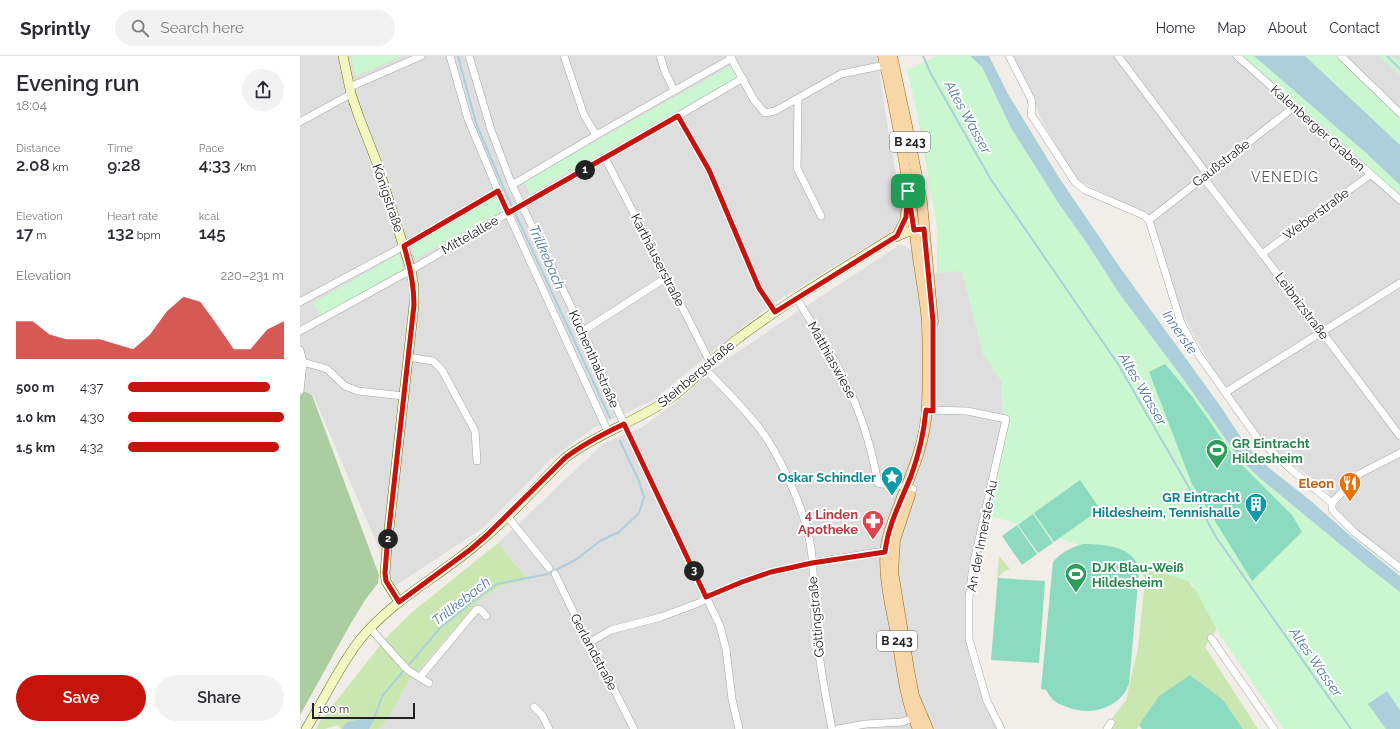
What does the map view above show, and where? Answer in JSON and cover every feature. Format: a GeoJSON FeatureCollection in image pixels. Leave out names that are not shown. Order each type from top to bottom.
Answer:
{"type":"FeatureCollection","features":[{"type":"Feature","properties":{"kind":"main road","name":"Königstraße"},"geometry":{"type":"LineString","coordinates":[[343,56],[351,91],[359,117],[377,163],[404,246],[414,287],[414,305],[385,573],[386,581],[399,602]]}},
{"type":"Feature","properties":{"kind":"main road","name":"B 243"},"geometry":{"type":"LineString","coordinates":[[892,56],[908,126],[922,202],[919,230]]}},
{"type":"Feature","properties":{"kind":"main road","name":"B 243"},"geometry":{"type":"LineString","coordinates":[[884,60],[895,111],[908,191],[919,230],[933,321],[930,410],[910,488],[888,534],[890,552],[887,580],[907,698],[917,716],[928,729]]}},
{"type":"Feature","properties":{"kind":"main road","name":"B 243"},"geometry":{"type":"LineString","coordinates":[[897,236],[906,217],[908,191]]}},
{"type":"Feature","properties":{"kind":"main road","name":"Steinbergstraße"},"geometry":{"type":"LineString","coordinates":[[306,729],[343,665],[359,641],[370,628],[399,602],[471,549],[507,516],[565,458],[578,448],[653,410],[674,396],[738,338],[796,298],[897,236],[919,230]]}},
{"type":"Feature","properties":{"kind":"main road","name":"B 243"},"geometry":{"type":"LineString","coordinates":[[917,716],[918,729]]}},
{"type":"Feature","properties":{"kind":"street"},"geometry":{"type":"LineString","coordinates":[[300,122],[351,91],[421,56]]}},
{"type":"Feature","properties":{"kind":"street","name":"Küchenthalstraße"},"geometry":{"type":"LineString","coordinates":[[450,56],[468,119],[498,191],[608,432]]}},
{"type":"Feature","properties":{"kind":"street","name":"Küchenthalstraße"},"geometry":{"type":"LineString","coordinates":[[469,56],[491,130],[512,186],[583,331],[624,424],[720,626],[724,638],[732,699],[739,729]]}},
{"type":"Feature","properties":{"kind":"street"},"geometry":{"type":"LineString","coordinates":[[564,56],[584,116],[596,135]]}},
{"type":"Feature","properties":{"kind":"street"},"geometry":{"type":"LineString","coordinates":[[660,56],[665,72],[674,90]]}},
{"type":"Feature","properties":{"kind":"street"},"geometry":{"type":"LineString","coordinates":[[1008,56],[1031,99],[1031,114],[1075,182],[1085,190],[1143,215],[1149,220],[1184,328],[1198,354],[1258,439],[1293,471],[1332,503]]}},
{"type":"Feature","properties":{"kind":"street","name":"Leibnizstraße"},"geometry":{"type":"LineString","coordinates":[[1118,56],[1262,254],[1400,436]]}},
{"type":"Feature","properties":{"kind":"street","name":"Kalenberger Graben"},"geometry":{"type":"LineString","coordinates":[[1237,56],[1400,200]]}},
{"type":"Feature","properties":{"kind":"street"},"geometry":{"type":"LineString","coordinates":[[1341,56],[1400,113]]}},
{"type":"Feature","properties":{"kind":"street"},"geometry":{"type":"LineString","coordinates":[[512,186],[596,135],[731,57],[754,100],[765,113],[775,111],[841,74],[884,60]]}},
{"type":"Feature","properties":{"kind":"street","name":"Mittelallee"},"geometry":{"type":"LineString","coordinates":[[300,331],[411,270],[743,78]]}},
{"type":"Feature","properties":{"kind":"street"},"geometry":{"type":"LineString","coordinates":[[798,99],[797,168],[821,216]]}},
{"type":"Feature","properties":{"kind":"street","name":"Gaußstraße"},"geometry":{"type":"LineString","coordinates":[[1149,220],[1294,107]]}},
{"type":"Feature","properties":{"kind":"street"},"geometry":{"type":"LineString","coordinates":[[678,116],[709,170],[759,288],[775,312]]}},
{"type":"Feature","properties":{"kind":"street","name":"Karthäuserstraße"},"geometry":{"type":"LineString","coordinates":[[605,158],[667,277],[707,365]]}},
{"type":"Feature","properties":{"kind":"street","name":"Weberstraße"},"geometry":{"type":"LineString","coordinates":[[1262,254],[1370,174]]}},
{"type":"Feature","properties":{"kind":"street","name":"Mittelallee"},"geometry":{"type":"LineString","coordinates":[[300,302],[404,246],[498,191]]}},
{"type":"Feature","properties":{"kind":"street"},"geometry":{"type":"LineString","coordinates":[[583,331],[667,277]]}},
{"type":"Feature","properties":{"kind":"street"},"geometry":{"type":"LineString","coordinates":[[1226,392],[1400,283]]}},
{"type":"Feature","properties":{"kind":"street","name":"Matthiaswiese"},"geometry":{"type":"LineString","coordinates":[[796,298],[839,369],[851,392],[868,438],[878,483],[900,485],[910,488]]}},
{"type":"Feature","properties":{"kind":"street"},"geometry":{"type":"LineString","coordinates":[[300,350],[303,362],[300,391]]}},
{"type":"Feature","properties":{"kind":"street"},"geometry":{"type":"LineString","coordinates":[[408,357],[433,361],[442,370],[475,431],[477,462]]}},
{"type":"Feature","properties":{"kind":"street"},"geometry":{"type":"LineString","coordinates":[[303,362],[327,369],[345,386],[358,391],[404,396]]}},
{"type":"Feature","properties":{"kind":"street","name":"Göttingstraße"},"geometry":{"type":"LineString","coordinates":[[707,365],[760,430],[780,464],[803,516],[809,535],[818,645],[832,729]]}},
{"type":"Feature","properties":{"kind":"street","name":"An der Innerste-Au"},"geometry":{"type":"LineString","coordinates":[[930,410],[967,412],[1006,419],[973,566],[969,605],[969,639],[987,701],[1001,729]]}},
{"type":"Feature","properties":{"kind":"street"},"geometry":{"type":"LineString","coordinates":[[1400,453],[1359,474],[1332,503],[1333,511],[1344,522],[1371,546],[1400,568]]}},
{"type":"Feature","properties":{"kind":"street"},"geometry":{"type":"LineString","coordinates":[[507,516],[550,568]]}},
{"type":"Feature","properties":{"kind":"street"},"geometry":{"type":"LineString","coordinates":[[590,642],[611,630],[661,617],[701,602],[706,597],[742,582],[771,572],[812,563],[890,552]]}},
{"type":"Feature","properties":{"kind":"street","name":"Gerlandstraße"},"geometry":{"type":"LineString","coordinates":[[555,574],[586,638],[590,642],[634,729]]}},
{"type":"Feature","properties":{"kind":"street"},"geometry":{"type":"LineString","coordinates":[[420,677],[476,610],[480,609],[486,616]]}},
{"type":"Feature","properties":{"kind":"street"},"geometry":{"type":"LineString","coordinates":[[370,628],[402,664],[429,683]]}},
{"type":"Feature","properties":{"kind":"street"},"geometry":{"type":"LineString","coordinates":[[1211,638],[1274,729]]}},
{"type":"Feature","properties":{"kind":"street"},"geometry":{"type":"LineString","coordinates":[[534,707],[542,715],[549,729]]}},
{"type":"Feature","properties":{"kind":"street"},"geometry":{"type":"LineString","coordinates":[[838,729],[866,724],[902,722],[917,716]]}},
{"type":"Feature","properties":{"kind":"shaded area"},"geometry":{"type":"Polygon","coordinates":[[[300,56],[877,56],[903,214],[896,229],[769,306],[652,401],[595,427],[551,459],[483,528],[395,586],[313,395],[300,389],[300,56]]]}},
{"type":"Feature","properties":{"kind":"shaded area"},"geometry":{"type":"Polygon","coordinates":[[[1013,56],[1236,56],[1400,201],[1400,563],[1349,524],[1334,508],[1328,492],[1257,434],[1226,392],[1181,312],[1150,217],[1076,179],[1041,119],[1034,103],[1036,100],[1020,73],[1013,56]]]}},
{"type":"Feature","properties":{"kind":"shaded area"},"geometry":{"type":"Polygon","coordinates":[[[1337,56],[1400,56],[1400,117],[1339,58],[1337,56]]]}},
{"type":"Feature","properties":{"kind":"shaded area"},"geometry":{"type":"Polygon","coordinates":[[[901,244],[911,250],[919,279],[937,273],[962,271],[984,356],[1002,382],[1003,416],[998,474],[972,599],[970,639],[988,701],[1001,729],[379,729],[385,723],[409,681],[478,602],[499,587],[528,580],[498,543],[604,443],[641,428],[682,398],[713,369],[901,244]]]}},
{"type":"Feature","properties":{"kind":"green space"},"geometry":{"type":"Polygon","coordinates":[[[351,56],[403,56],[356,76],[351,56]]]}},
{"type":"Feature","properties":{"kind":"green space"},"geometry":{"type":"Polygon","coordinates":[[[937,56],[970,56],[982,67],[1011,128],[1059,204],[1121,296],[1245,464],[1262,480],[1400,592],[1400,729],[1284,729],[1218,632],[1191,582],[989,515],[998,474],[1003,416],[1002,382],[984,356],[962,271],[937,273],[938,229],[920,125],[907,70],[937,56]]]}},
{"type":"Feature","properties":{"kind":"green space"},"geometry":{"type":"Polygon","coordinates":[[[1239,56],[1337,56],[1400,117],[1400,199],[1239,56]]]}},
{"type":"Feature","properties":{"kind":"green space"},"geometry":{"type":"Polygon","coordinates":[[[1379,56],[1395,58],[1400,61],[1400,75],[1379,56]]]}},
{"type":"Feature","properties":{"kind":"green space"},"geometry":{"type":"Polygon","coordinates":[[[731,66],[737,78],[530,194],[524,181],[731,66]]]}},
{"type":"Feature","properties":{"kind":"green space"},"geometry":{"type":"Polygon","coordinates":[[[918,118],[936,118],[1171,534],[1192,587],[1206,590],[1225,616],[1205,647],[1258,729],[1243,729],[1223,700],[1159,696],[1137,729],[1108,729],[1106,726],[1126,700],[1138,648],[1145,578],[1135,559],[984,356],[983,267],[962,271],[937,273],[938,229],[918,118]]]}},
{"type":"Feature","properties":{"kind":"green space"},"geometry":{"type":"Polygon","coordinates":[[[497,197],[504,210],[415,259],[411,247],[497,197]]]}},
{"type":"Feature","properties":{"kind":"green space"},"geometry":{"type":"Polygon","coordinates":[[[399,254],[403,269],[321,317],[313,303],[399,254]]]}},
{"type":"Feature","properties":{"kind":"green space","name":"GR Eintracht Hildesheim"},"geometry":{"type":"Polygon","coordinates":[[[1165,364],[1191,395],[1236,459],[1292,515],[1302,532],[1252,581],[1192,484],[1149,372],[1165,364]]]}},
{"type":"Feature","properties":{"kind":"green space"},"geometry":{"type":"Polygon","coordinates":[[[300,389],[312,395],[379,575],[378,583],[365,600],[351,623],[300,715],[300,389]]]}},
{"type":"Feature","properties":{"kind":"green space"},"geometry":{"type":"Polygon","coordinates":[[[1080,480],[1100,509],[1054,542],[1034,513],[1080,480]]]}},
{"type":"Feature","properties":{"kind":"green space"},"geometry":{"type":"Polygon","coordinates":[[[1033,514],[1053,543],[1038,553],[1018,525],[1033,514]]]}},
{"type":"Feature","properties":{"kind":"green space"},"geometry":{"type":"Polygon","coordinates":[[[1017,525],[1037,554],[1022,565],[1002,536],[1017,525]]]}},
{"type":"Feature","properties":{"kind":"green space"},"geometry":{"type":"Polygon","coordinates":[[[498,543],[528,580],[499,587],[478,602],[409,681],[385,723],[379,729],[341,729],[338,725],[325,729],[316,729],[318,724],[386,638],[411,613],[498,543]]]}},
{"type":"Feature","properties":{"kind":"green space"},"geometry":{"type":"Polygon","coordinates":[[[1083,544],[1111,546],[1125,551],[1135,560],[1139,572],[1129,684],[1123,695],[1111,705],[1089,711],[1082,711],[1059,704],[1053,700],[1046,690],[1041,689],[1053,562],[1066,551],[1083,544]]]}},
{"type":"Feature","properties":{"kind":"green space"},"geometry":{"type":"Polygon","coordinates":[[[999,556],[1010,569],[1003,572],[998,578],[991,660],[999,556]]]}},
{"type":"Feature","properties":{"kind":"green space"},"geometry":{"type":"Polygon","coordinates":[[[998,578],[1045,581],[1039,663],[991,660],[998,578]]]}},
{"type":"Feature","properties":{"kind":"green space"},"geometry":{"type":"Polygon","coordinates":[[[1190,675],[1223,700],[1243,729],[1142,729],[1139,725],[1159,696],[1190,675]]]}},
{"type":"Feature","properties":{"kind":"water"},"geometry":{"type":"Polygon","coordinates":[[[970,56],[989,56],[1008,94],[1058,176],[1121,269],[1221,407],[1246,445],[1269,468],[1311,501],[1354,539],[1400,576],[1400,592],[1262,480],[1234,451],[1184,380],[1121,296],[1059,204],[1011,128],[982,67],[970,56]]]}},
{"type":"Feature","properties":{"kind":"water"},"geometry":{"type":"Polygon","coordinates":[[[1254,56],[1305,56],[1400,145],[1400,185],[1365,152],[1254,56]]]}},
{"type":"Feature","properties":{"kind":"water"},"geometry":{"type":"Polygon","coordinates":[[[1387,691],[1400,710],[1400,729],[1386,729],[1368,704],[1387,691]]]}},
{"type":"Feature","properties":{"kind":"water"},"geometry":{"type":"Polygon","coordinates":[[[372,717],[374,719],[369,729],[342,729],[347,722],[372,717]]]}},
{"type":"Feature","properties":{"kind":"waterway","name":"Trillkebach"},"geometry":{"type":"LineString","coordinates":[[458,56],[476,123],[504,189],[610,418]]}},
{"type":"Feature","properties":{"kind":"waterway","name":"Altes Wasser"},"geometry":{"type":"LineString","coordinates":[[923,56],[931,74],[990,178],[1118,364],[1216,537],[1351,729]]}},
{"type":"Feature","properties":{"kind":"waterway"},"geometry":{"type":"LineString","coordinates":[[1387,56],[1400,69]]}},
{"type":"Feature","properties":{"kind":"waterway","name":"Trillkebach"},"geometry":{"type":"LineString","coordinates":[[373,720],[383,695],[441,627],[476,599],[497,584],[548,574],[577,559],[600,541],[619,532],[639,513],[644,497],[639,481],[620,441]]}},
{"type":"Feature","properties":{"kind":"place","name":"GR Eintracht Hildesheim"},"geometry":{"type":"Point","coordinates":[1217,470]}},
{"type":"Feature","properties":{"kind":"place","name":"Oskar Schindler"},"geometry":{"type":"Point","coordinates":[892,496]}},
{"type":"Feature","properties":{"kind":"place","name":"Eleon"},"geometry":{"type":"Point","coordinates":[1350,502]}},
{"type":"Feature","properties":{"kind":"place","name":"GR Eintracht Hildesheim, Tennishalle"},"geometry":{"type":"Point","coordinates":[1256,524]}},
{"type":"Feature","properties":{"kind":"place","name":"4 Linden Apotheke"},"geometry":{"type":"Point","coordinates":[873,540]}},
{"type":"Feature","properties":{"kind":"place","name":"DJK Blau-Weiß Hildesheim"},"geometry":{"type":"Point","coordinates":[1076,594]}},
{"type":"Feature","properties":{"kind":"district","name":"VENEDIG"},"geometry":{"type":"Point","coordinates":[1285,177]}},
{"type":"Feature","properties":{"kind":"route"},"geometry":{"type":"LineString","coordinates":[[678,116],[709,170],[759,288],[775,312],[897,236],[905,222],[908,191],[914,230],[924,229],[932,298],[934,365],[933,411],[926,410],[924,430],[919,452],[888,534],[885,552],[812,563],[771,572],[706,597],[624,424],[593,439],[565,458],[471,549],[399,602],[386,581],[385,573],[414,305],[414,287],[404,246],[498,191],[508,213],[678,116]]}},
{"type":"Feature","properties":{"kind":"water label","name":"Innerste"},"geometry":{"type":"Point","coordinates":[1180,332]}}]}
